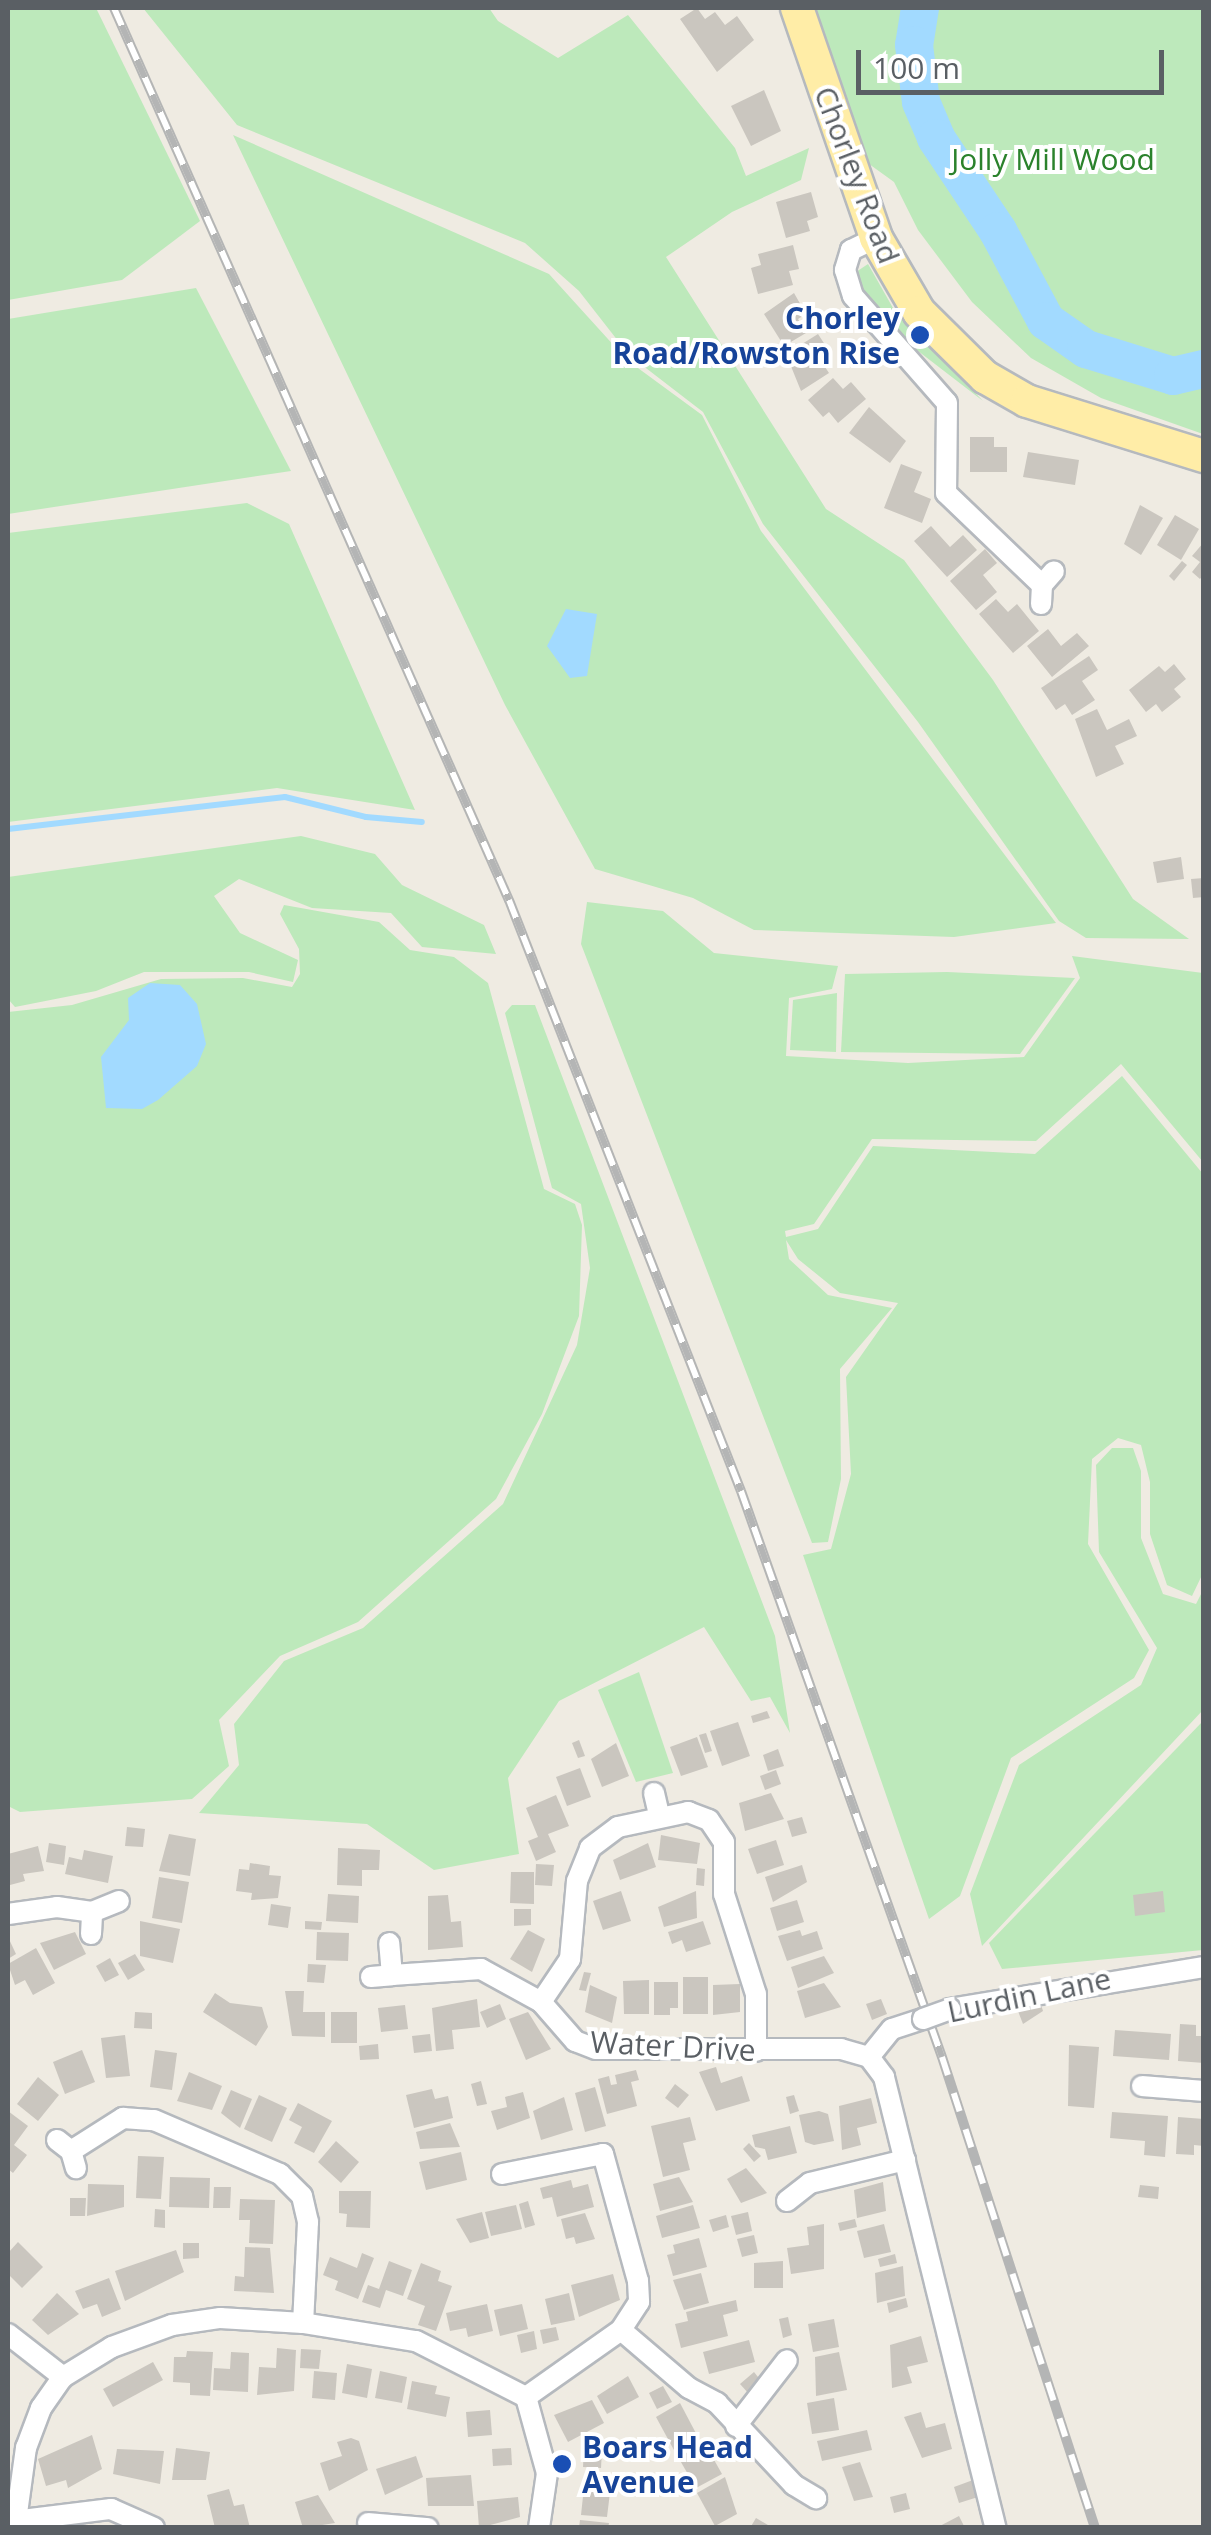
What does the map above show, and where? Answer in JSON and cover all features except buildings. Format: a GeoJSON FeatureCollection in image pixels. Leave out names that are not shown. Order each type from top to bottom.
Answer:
{"type":"FeatureCollection","features":[{"type":"Feature","properties":{"kind":"main road","name":"Chorley Road"},"geometry":{"type":"LineString","coordinates":[[798,8],[876,238],[919,312],[985,377],[1084,424],[1204,456]]}},
{"type":"Feature","properties":{"kind":"street"},"geometry":{"type":"LineString","coordinates":[[876,238],[851,250],[844,270],[853,296],[946,403],[946,493],[1046,587]]}},
{"type":"Feature","properties":{"kind":"street"},"geometry":{"type":"LineString","coordinates":[[654,1793],[659,1815]]}},
{"type":"Feature","properties":{"kind":"street"},"geometry":{"type":"LineString","coordinates":[[541,2002],[570,1960],[577,1880],[590,1848],[618,1826],[659,1815],[698,1814],[724,1842],[724,1894],[756,1994],[756,2050]]}},
{"type":"Feature","properties":{"kind":"street"},"geometry":{"type":"LineString","coordinates":[[8,1914],[57,1908],[92,1912],[119,1901]]}},
{"type":"Feature","properties":{"kind":"street"},"geometry":{"type":"LineString","coordinates":[[91,1934],[92,1912]]}},
{"type":"Feature","properties":{"kind":"street","name":"Water Drive"},"geometry":{"type":"LineString","coordinates":[[389,1943],[382,1976],[481,1968],[541,2002],[575,2040],[596,2048],[841,2049],[870,2057]]}},
{"type":"Feature","properties":{"kind":"street","name":"Lurdin Lane"},"geometry":{"type":"LineString","coordinates":[[870,2057],[892,2029],[950,2009],[1204,1967]]}},
{"type":"Feature","properties":{"kind":"street"},"geometry":{"type":"LineString","coordinates":[[870,2057],[884,2077],[996,2528]]}},
{"type":"Feature","properties":{"kind":"street"},"geometry":{"type":"LineString","coordinates":[[1142,2086],[1204,2091]]}},
{"type":"Feature","properties":{"kind":"street"},"geometry":{"type":"LineString","coordinates":[[68,2153],[123,2118],[154,2120],[280,2174],[302,2196],[308,2222],[303,2322]]}},
{"type":"Feature","properties":{"kind":"street"},"geometry":{"type":"LineString","coordinates":[[502,2174],[603,2154],[638,2281],[640,2302],[621,2330],[526,2397]]}},
{"type":"Feature","properties":{"kind":"street"},"geometry":{"type":"LineString","coordinates":[[786,2201],[810,2183],[905,2160]]}},
{"type":"Feature","properties":{"kind":"street"},"geometry":{"type":"LineString","coordinates":[[154,2528],[112,2509],[14,2524],[26,2448],[41,2408],[63,2378],[112,2346],[172,2325],[220,2318],[303,2322],[416,2341],[526,2397],[547,2473],[539,2528]]}},
{"type":"Feature","properties":{"kind":"street"},"geometry":{"type":"LineString","coordinates":[[621,2330],[688,2388],[716,2403],[816,2498]]}},
{"type":"Feature","properties":{"kind":"street"},"geometry":{"type":"LineString","coordinates":[[8,2334],[63,2378]]}},
{"type":"Feature","properties":{"kind":"street"},"geometry":{"type":"LineString","coordinates":[[736,2426],[787,2360]]}},
{"type":"Feature","properties":{"kind":"street"},"geometry":{"type":"LineString","coordinates":[[368,2523],[428,2528]]}},
{"type":"Feature","properties":{"kind":"green space"},"geometry":{"type":"Polygon","coordinates":[[[8,8],[96,8],[200,221],[122,280],[8,300],[8,8]]]}},
{"type":"Feature","properties":{"kind":"green space"},"geometry":{"type":"Polygon","coordinates":[[[143,8],[489,8],[498,21],[558,58],[628,15],[735,148],[746,176],[809,148],[801,180],[732,212],[666,257],[826,509],[904,560],[993,680],[1133,899],[1189,939],[1086,938],[1059,921],[918,722],[763,524],[703,412],[629,355],[579,291],[525,243],[237,125],[143,8]]]}},
{"type":"Feature","properties":{"kind":"green space","name":"Jolly Mill Wood"},"geometry":{"type":"Polygon","coordinates":[[[812,8],[1203,8],[1203,434],[1101,398],[1031,358],[972,302],[918,230],[894,182],[858,156],[812,8]]]}},
{"type":"Feature","properties":{"kind":"green space"},"geometry":{"type":"Polygon","coordinates":[[[233,135],[549,274],[627,360],[702,415],[761,531],[1056,923],[954,937],[754,930],[693,898],[595,869],[505,705],[233,135]]]}},
{"type":"Feature","properties":{"kind":"green space"},"geometry":{"type":"Polygon","coordinates":[[[868,264],[893,308],[983,401],[896,334],[860,288],[856,272],[868,264]]]}},
{"type":"Feature","properties":{"kind":"green space"},"geometry":{"type":"Polygon","coordinates":[[[196,288],[291,471],[8,514],[8,319],[196,288]]]}},
{"type":"Feature","properties":{"kind":"green space"},"geometry":{"type":"Polygon","coordinates":[[[247,503],[289,524],[415,810],[277,788],[8,822],[8,533],[247,503]]]}},
{"type":"Feature","properties":{"kind":"green space"},"geometry":{"type":"Polygon","coordinates":[[[301,836],[375,854],[402,885],[484,925],[496,954],[422,947],[391,913],[312,908],[239,879],[214,896],[240,933],[298,960],[293,982],[249,972],[144,972],[96,991],[15,1007],[8,999],[8,877],[301,836]]]}},
{"type":"Feature","properties":{"kind":"green space"},"geometry":{"type":"Polygon","coordinates":[[[587,902],[663,911],[714,953],[838,966],[832,989],[789,998],[786,1056],[908,1063],[1024,1057],[1080,978],[1072,956],[1203,973],[1203,1162],[1121,1064],[1036,1141],[872,1139],[814,1224],[785,1231],[786,1237],[818,1229],[873,1146],[1035,1154],[1122,1076],[1203,1174],[1203,1573],[1192,1596],[1167,1585],[1150,1534],[1150,1482],[1141,1445],[1118,1438],[1092,1459],[1088,1544],[1149,1650],[1134,1678],[1011,1758],[960,1896],[929,1919],[803,1555],[831,1549],[851,1474],[846,1377],[898,1303],[840,1293],[798,1259],[786,1240],[789,1259],[828,1295],[892,1308],[840,1369],[841,1479],[828,1542],[812,1543],[581,944],[587,902]]]}},
{"type":"Feature","properties":{"kind":"green space"},"geometry":{"type":"Polygon","coordinates":[[[284,905],[379,922],[410,950],[454,957],[488,983],[544,1189],[575,1204],[582,1225],[579,1316],[542,1414],[496,1499],[358,1622],[280,1656],[219,1720],[229,1766],[192,1799],[20,1812],[8,1806],[8,1012],[72,1005],[161,979],[243,978],[292,987],[300,974],[299,949],[280,914],[284,905]]]}},
{"type":"Feature","properties":{"kind":"green space"},"geometry":{"type":"Polygon","coordinates":[[[947,972],[1075,978],[1020,1054],[841,1052],[845,974],[947,972]]]}},
{"type":"Feature","properties":{"kind":"green space"},"geometry":{"type":"Polygon","coordinates":[[[837,993],[836,1052],[790,1050],[793,1000],[837,993]]]}},
{"type":"Feature","properties":{"kind":"green space"},"geometry":{"type":"Polygon","coordinates":[[[512,1005],[535,1005],[775,1636],[790,1733],[770,1697],[751,1701],[704,1627],[559,1701],[508,1778],[519,1854],[434,1870],[367,1824],[199,1813],[239,1765],[234,1724],[284,1661],[363,1628],[503,1504],[577,1345],[590,1268],[581,1204],[552,1188],[505,1013],[512,1005]]]}},
{"type":"Feature","properties":{"kind":"green space"},"geometry":{"type":"Polygon","coordinates":[[[1112,1448],[1133,1448],[1141,1471],[1141,1538],[1163,1594],[1196,1604],[1203,1590],[1203,1710],[982,1946],[970,1894],[1019,1765],[1141,1685],[1157,1648],[1099,1552],[1096,1465],[1112,1448]]]}},
{"type":"Feature","properties":{"kind":"green space"},"geometry":{"type":"Polygon","coordinates":[[[639,1672],[673,1773],[636,1782],[598,1690],[639,1672]]]}},
{"type":"Feature","properties":{"kind":"green space"},"geometry":{"type":"Polygon","coordinates":[[[1203,1721],[1203,1950],[1002,1969],[989,1943],[1203,1721]]]}},
{"type":"Feature","properties":{"kind":"water"},"geometry":{"type":"Polygon","coordinates":[[[566,609],[597,614],[587,676],[570,678],[547,646],[566,609]]]}},
{"type":"Feature","properties":{"kind":"water"},"geometry":{"type":"Polygon","coordinates":[[[150,983],[180,985],[197,1004],[206,1044],[197,1066],[158,1100],[142,1109],[106,1108],[101,1057],[129,1020],[128,998],[150,983]]]}},
{"type":"Feature","properties":{"kind":"waterway"},"geometry":{"type":"LineString","coordinates":[[920,8],[914,45],[921,102],[936,138],[998,231],[1046,321],[1086,349],[1173,376],[1204,369]]}},
{"type":"Feature","properties":{"kind":"waterway"},"geometry":{"type":"LineString","coordinates":[[8,829],[285,797],[366,817],[422,822]]}},
{"type":"Feature","properties":{"kind":"railway"},"geometry":{"type":"LineString","coordinates":[[114,8],[509,900],[741,1491],[942,2057],[1095,2528]]}},
{"type":"Feature","properties":{"kind":"place","name":"Chorley Road/Rowston Rise"},"geometry":{"type":"Point","coordinates":[920,335]}},
{"type":"Feature","properties":{"kind":"place","name":"Boars Head Avenue"},"geometry":{"type":"Point","coordinates":[562,2464]}}]}
